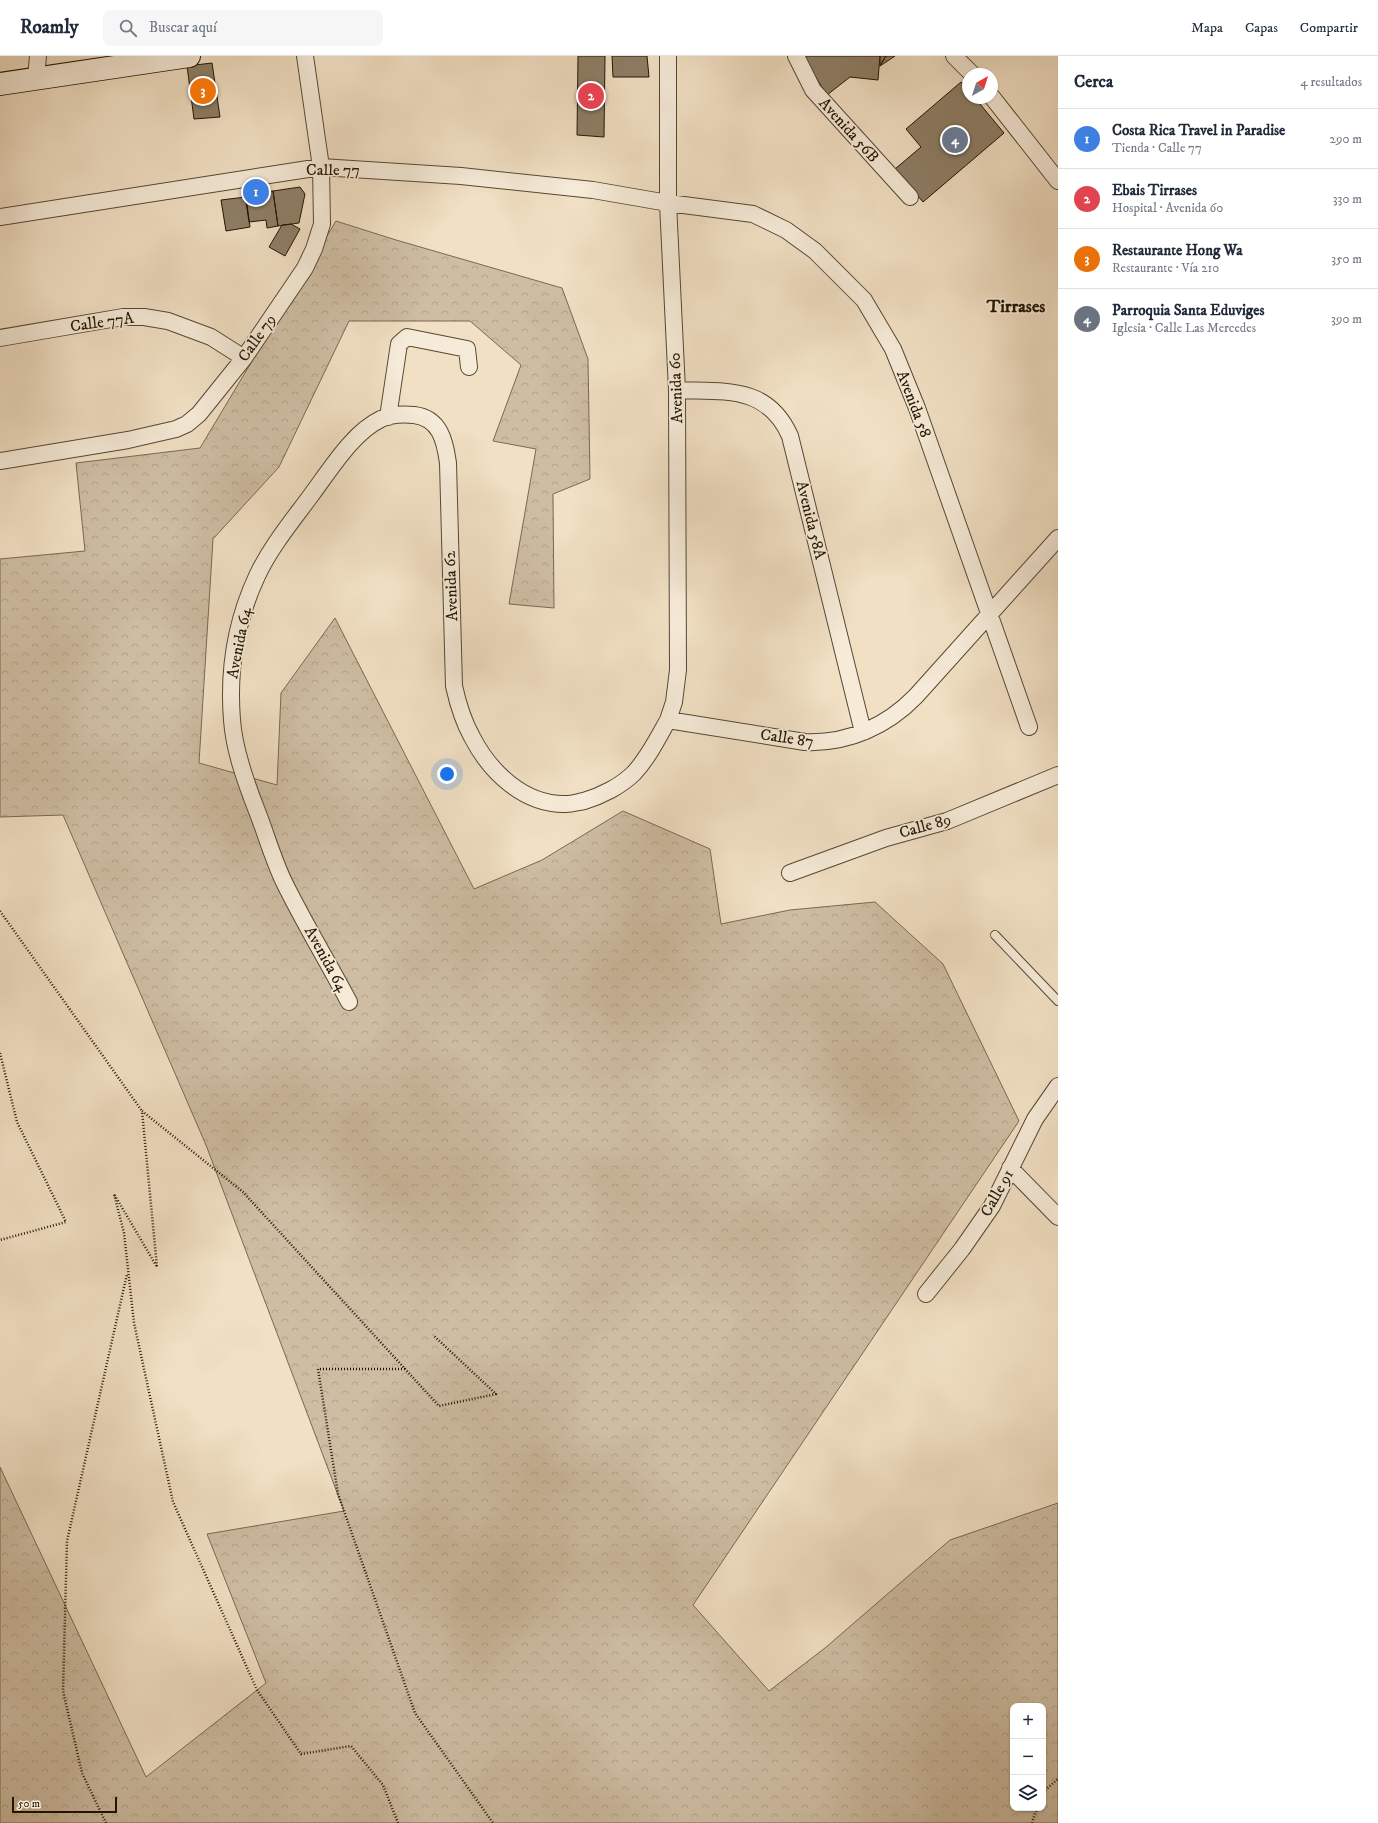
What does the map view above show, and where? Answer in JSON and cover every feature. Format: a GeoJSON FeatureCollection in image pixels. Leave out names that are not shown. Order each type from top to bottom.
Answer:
{"type":"FeatureCollection","features":[{"type":"Feature","properties":{"kind":"main road"},"geometry":{"type":"LineString","coordinates":[[0,84],[190,56]]}},
{"type":"Feature","properties":{"kind":"street"},"geometry":{"type":"LineString","coordinates":[[36,78],[38,56]]}},
{"type":"Feature","properties":{"kind":"street","name":"Calle 79"},"geometry":{"type":"LineString","coordinates":[[0,461],[128,440],[176,429],[187,424],[199,414],[244,358],[305,268],[322,224],[321,167],[305,56]]}},
{"type":"Feature","properties":{"kind":"street","name":"Avenida 60"},"geometry":{"type":"LineString","coordinates":[[668,56],[668,203],[677,390],[678,670],[674,702],[668,720]]}},
{"type":"Feature","properties":{"kind":"street","name":"Avenida 56B"},"geometry":{"type":"LineString","coordinates":[[796,56],[812,90],[910,197]]}},
{"type":"Feature","properties":{"kind":"street"},"geometry":{"type":"LineString","coordinates":[[954,56],[966,68]]}},
{"type":"Feature","properties":{"kind":"street"},"geometry":{"type":"LineString","coordinates":[[997,104],[1058,181]]}},
{"type":"Feature","properties":{"kind":"street","name":"Calle 77"},"geometry":{"type":"LineString","coordinates":[[0,216],[321,167],[469,177],[594,190],[668,203]]}},
{"type":"Feature","properties":{"kind":"street","name":"Avenida 58"},"geometry":{"type":"LineString","coordinates":[[668,203],[753,214],[786,230],[815,251],[864,300],[894,350],[914,401],[1029,728]]}},
{"type":"Feature","properties":{"kind":"street","name":"Calle 77A"},"geometry":{"type":"LineString","coordinates":[[0,338],[123,317],[144,317],[168,322],[211,337],[244,358]]}},
{"type":"Feature","properties":{"kind":"street"},"geometry":{"type":"LineString","coordinates":[[388,417],[399,344],[407,337],[467,349],[469,366]]}},
{"type":"Feature","properties":{"kind":"street","name":"Avenida 58A"},"geometry":{"type":"LineString","coordinates":[[677,390],[748,395],[763,402],[784,422],[790,436],[863,732]]}},
{"type":"Feature","properties":{"kind":"street","name":"Avenida 64"},"geometry":{"type":"LineString","coordinates":[[349,1002],[284,881],[244,778],[232,723],[231,670],[245,606],[258,575],[295,517],[350,444],[365,430],[380,419],[388,417],[408,414],[422,416]]}},
{"type":"Feature","properties":{"kind":"street","name":"Avenida 62"},"geometry":{"type":"LineString","coordinates":[[422,416],[432,422],[440,431],[445,444],[448,463],[454,686],[471,737],[485,760],[508,783],[528,795],[547,803],[567,804],[591,799],[609,791],[633,774],[648,755],[668,720]]}},
{"type":"Feature","properties":{"kind":"street","name":"Calle 87"},"geometry":{"type":"LineString","coordinates":[[668,720],[805,742],[828,742],[863,732],[884,723],[902,710],[1058,538]]}},
{"type":"Feature","properties":{"kind":"street","name":"Calle 89"},"geometry":{"type":"LineString","coordinates":[[790,873],[886,838],[947,821],[1058,775]]}},
{"type":"Feature","properties":{"kind":"street","name":"Calle 91"},"geometry":{"type":"LineString","coordinates":[[926,1294],[962,1249],[992,1206],[1035,1119],[1058,1086]]}},
{"type":"Feature","properties":{"kind":"street"},"geometry":{"type":"LineString","coordinates":[[1010,1168],[1058,1217]]}},
{"type":"Feature","properties":{"kind":"lane"},"geometry":{"type":"LineString","coordinates":[[995,935],[1058,1001]]}},
{"type":"Feature","properties":{"kind":"path"},"geometry":{"type":"LineString","coordinates":[[0,911],[142,1111],[243,1192],[439,1406],[496,1394],[433,1335]]}},
{"type":"Feature","properties":{"kind":"path"},"geometry":{"type":"LineString","coordinates":[[0,1053],[17,1122],[66,1222],[0,1240]]}},
{"type":"Feature","properties":{"kind":"path"},"geometry":{"type":"LineString","coordinates":[[142,1111],[157,1268],[114,1194],[124,1233],[134,1323],[173,1502],[257,1690],[301,1754],[351,1746],[383,1785],[398,1823]]}},
{"type":"Feature","properties":{"kind":"path"},"geometry":{"type":"LineString","coordinates":[[106,1823],[82,1773],[63,1691],[67,1541],[128,1271]]}},
{"type":"Feature","properties":{"kind":"path"},"geometry":{"type":"LineString","coordinates":[[406,1369],[318,1369],[338,1494],[415,1713],[493,1823]]}},
{"type":"Feature","properties":{"kind":"path"},"geometry":{"type":"LineString","coordinates":[[1046,1789],[1058,1779]]}},
{"type":"Feature","properties":{"kind":"path"},"geometry":{"type":"LineString","coordinates":[[1032,1823],[1036,1811]]}},
{"type":"Feature","properties":{"kind":"green space"},"geometry":{"type":"Polygon","coordinates":[[[336,221],[562,288],[588,359],[590,479],[553,494],[554,608],[509,604],[536,449],[493,441],[521,365],[470,321],[349,321],[279,467],[213,539],[199,763],[277,785],[281,693],[335,618],[474,889],[542,860],[623,811],[710,849],[721,924],[790,910],[875,902],[943,964],[1019,1121],[693,1605],[769,1691],[825,1648],[950,1540],[1058,1503],[1058,1823],[0,1823],[0,1467],[146,1777],[266,1683],[207,1534],[344,1511],[206,1145],[63,815],[0,817],[0,559],[85,551],[76,463],[200,448],[336,221]]]}},
{"type":"Feature","properties":{"kind":"building"},"geometry":{"type":"Polygon","coordinates":[[[578,56],[605,56],[604,137],[577,135],[578,56]]]}},
{"type":"Feature","properties":{"kind":"building"},"geometry":{"type":"Polygon","coordinates":[[[612,56],[647,56],[649,77],[613,77],[612,56]]]}},
{"type":"Feature","properties":{"kind":"building"},"geometry":{"type":"Polygon","coordinates":[[[802,56],[880,56],[878,80],[850,77],[827,95],[802,56]]]}},
{"type":"Feature","properties":{"kind":"building"},"geometry":{"type":"Polygon","coordinates":[[[880,56],[886,56],[880,66],[880,56]]]}},
{"type":"Feature","properties":{"kind":"building"},"geometry":{"type":"Polygon","coordinates":[[[886,56],[895,56],[880,66],[882,62],[886,56]]]}},
{"type":"Feature","properties":{"kind":"building"},"geometry":{"type":"Polygon","coordinates":[[[212,63],[220,117],[194,119],[187,66],[212,63]]]}},
{"type":"Feature","properties":{"kind":"building"},"geometry":{"type":"Polygon","coordinates":[[[961,82],[962,104],[980,104],[1004,133],[923,202],[895,169],[921,147],[906,129],[961,82]]]}},
{"type":"Feature","properties":{"kind":"building"},"geometry":{"type":"Polygon","coordinates":[[[300,187],[305,194],[299,223],[278,226],[273,191],[300,187]]]}},
{"type":"Feature","properties":{"kind":"building"},"geometry":{"type":"Polygon","coordinates":[[[273,191],[278,226],[267,228],[266,220],[249,222],[245,195],[273,191]]]}},
{"type":"Feature","properties":{"kind":"building"},"geometry":{"type":"Polygon","coordinates":[[[246,197],[250,227],[226,231],[221,200],[246,197]]]}},
{"type":"Feature","properties":{"kind":"building"},"geometry":{"type":"Polygon","coordinates":[[[291,224],[300,229],[285,256],[269,247],[282,225],[291,224]]]}},
{"type":"Feature","properties":{"kind":"place","name":"Restaurante Hong Wa"},"geometry":{"type":"Point","coordinates":[203,91]}},
{"type":"Feature","properties":{"kind":"place","name":"Ebais Tirrases"},"geometry":{"type":"Point","coordinates":[591,96]}},
{"type":"Feature","properties":{"kind":"place","name":"Parroquia Santa Eduviges"},"geometry":{"type":"Point","coordinates":[955,140]}},
{"type":"Feature","properties":{"kind":"place","name":"Costa Rica Travel in Paradise"},"geometry":{"type":"Point","coordinates":[256,192]}},
{"type":"Feature","properties":{"kind":"district","name":"Tirrases"},"geometry":{"type":"Point","coordinates":[1016,307]}}]}
